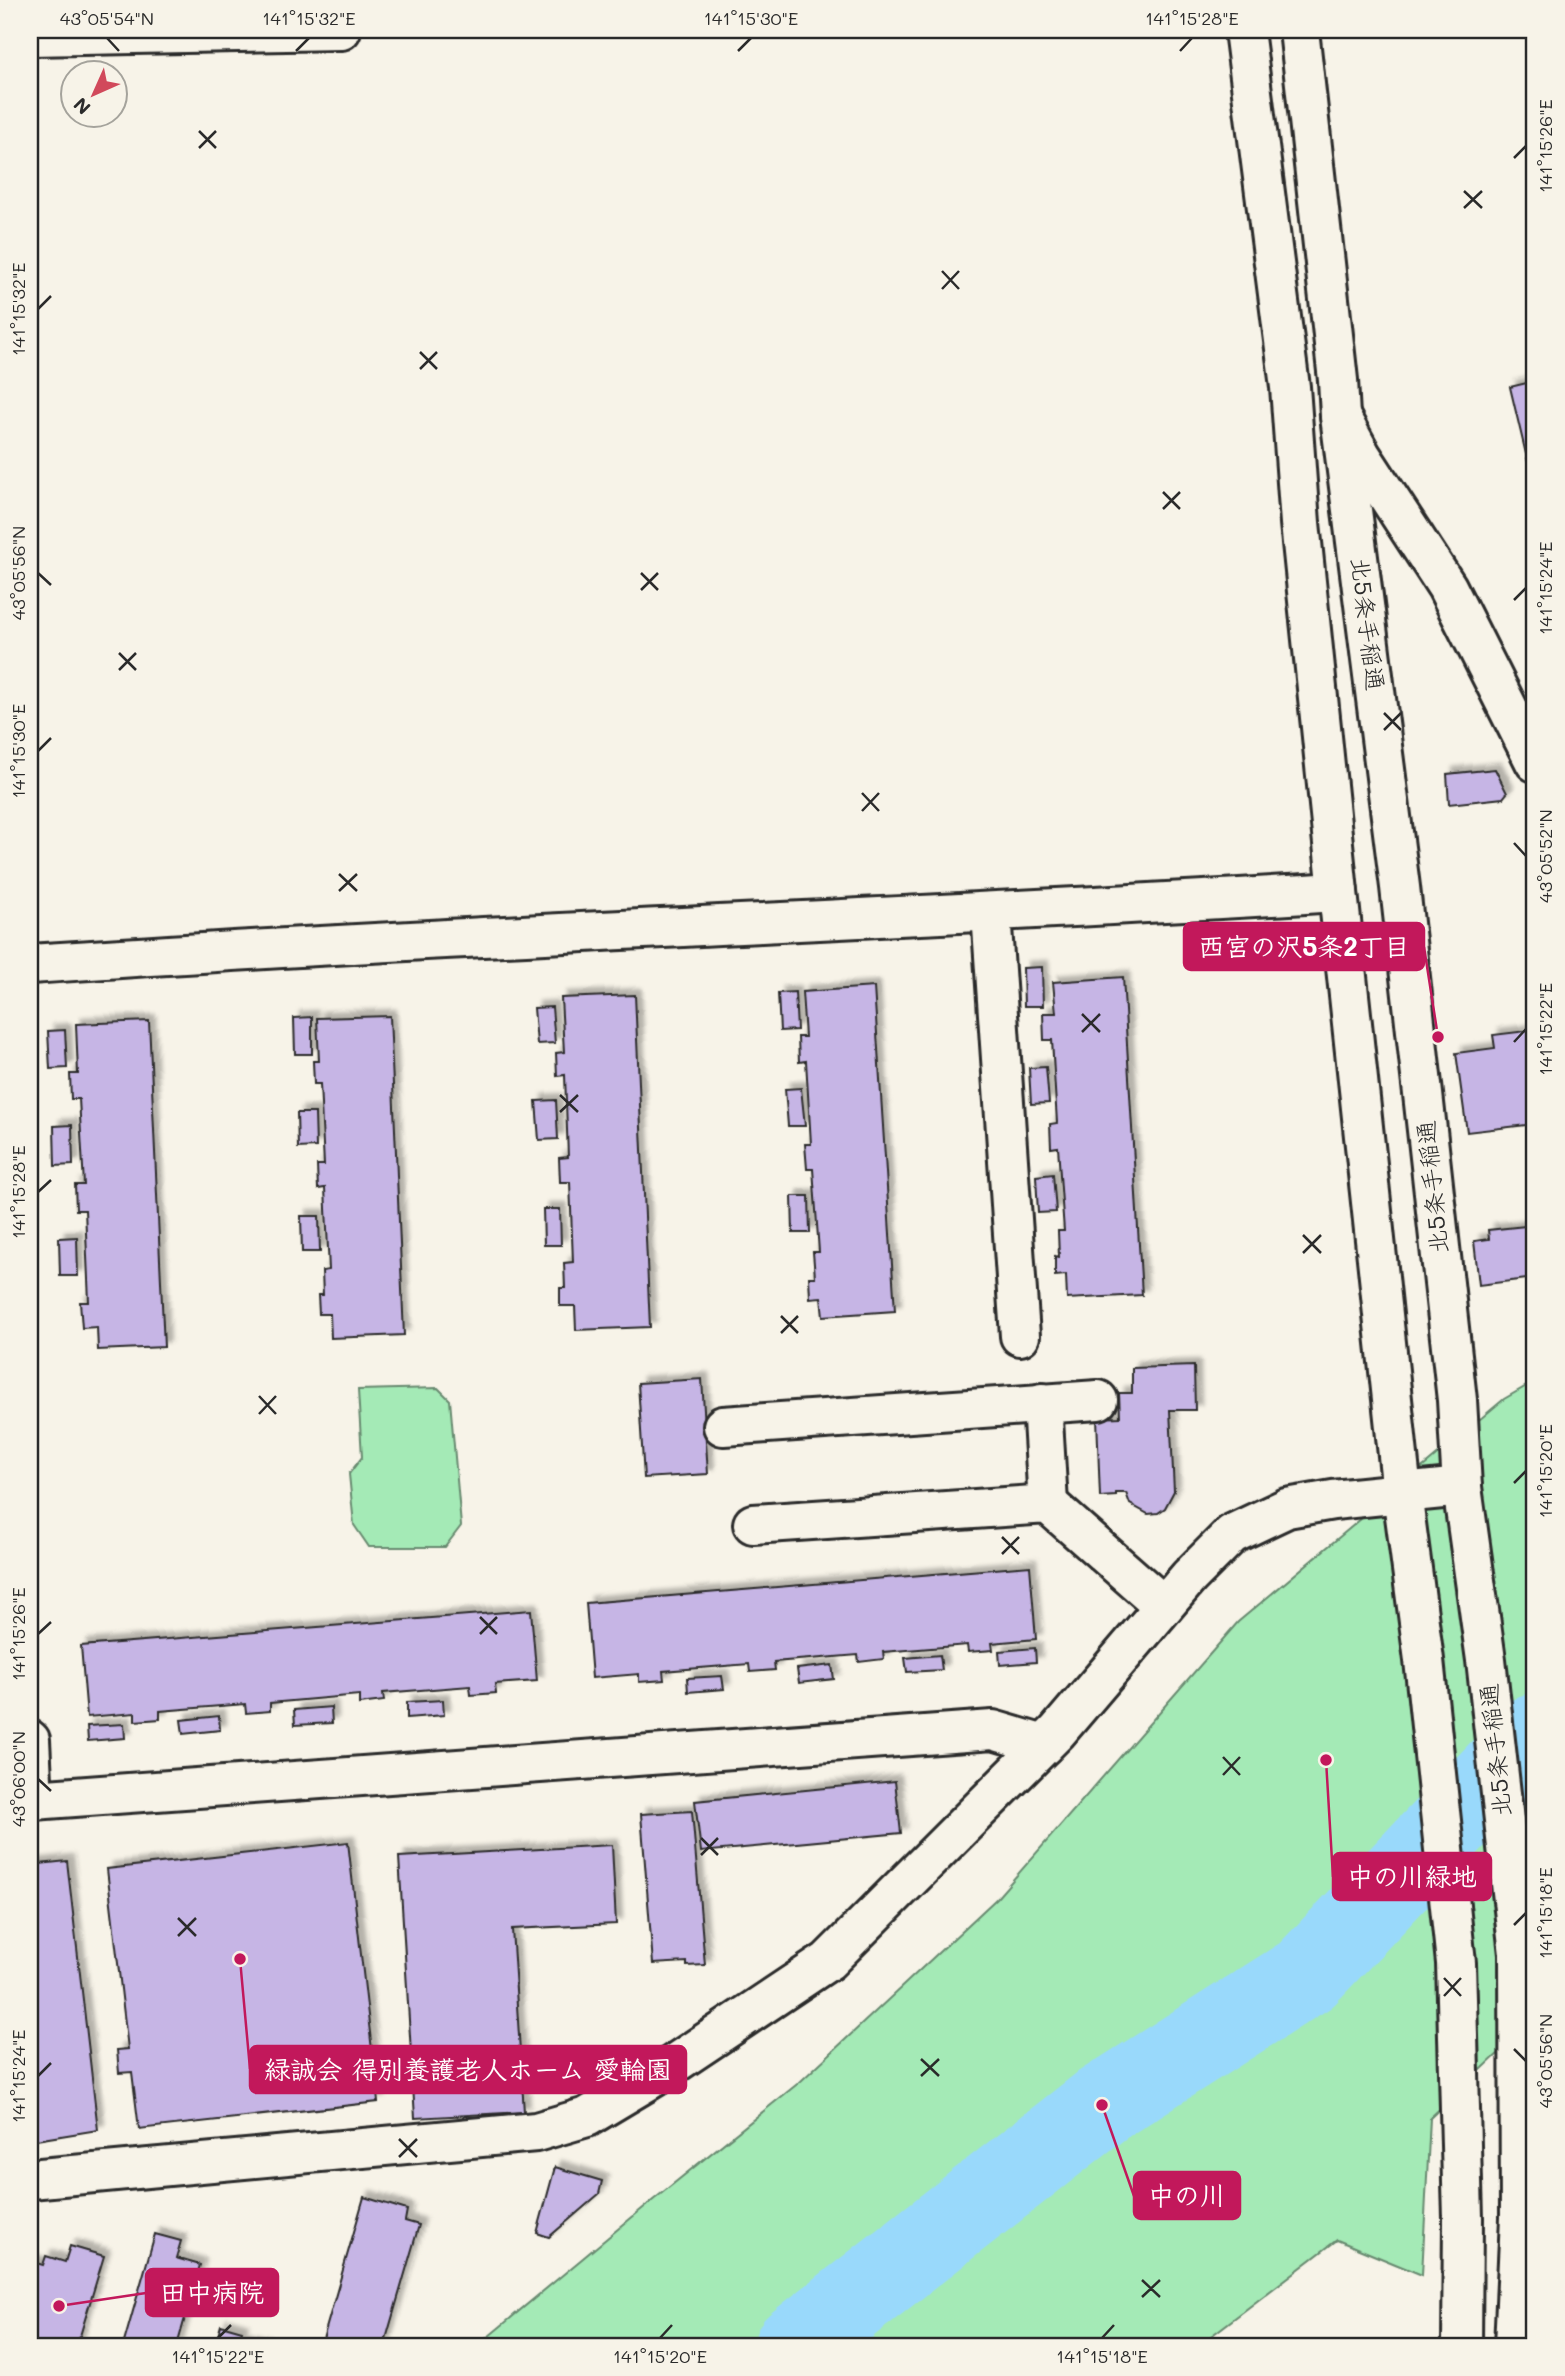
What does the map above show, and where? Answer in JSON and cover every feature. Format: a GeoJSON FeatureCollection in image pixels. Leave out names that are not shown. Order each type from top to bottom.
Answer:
{"type":"FeatureCollection","features":[{"type":"Feature","properties":{"kind":"main road"},"geometry":{"type":"LineString","coordinates":[[30,36],[341,30]]}},
{"type":"Feature","properties":{"kind":"main road"},"geometry":{"type":"LineString","coordinates":[[1244,30],[1290,387],[1300,523],[1338,892],[1402,1493],[1424,1660],[1456,1964],[1463,2218],[1462,2346]]}},
{"type":"Feature","properties":{"kind":"main road","name":"北5条手稲通"},"geometry":{"type":"LineString","coordinates":[[1298,30],[1337,367],[1340,416],[1401,900],[1457,1400],[1462,1487],[1486,1660],[1519,1954],[1520,2218],[1514,2346]]}},
{"type":"Feature","properties":{"kind":"main road"},"geometry":{"type":"LineString","coordinates":[[1340,416],[1361,455],[1447,587],[1535,762]]}},
{"type":"Feature","properties":{"kind":"main road"},"geometry":{"type":"LineString","coordinates":[[30,964],[263,948],[1338,892]]}},
{"type":"Feature","properties":{"kind":"main road"},"geometry":{"type":"LineString","coordinates":[[991,912],[1020,1336]]}},
{"type":"Feature","properties":{"kind":"main road"},"geometry":{"type":"LineString","coordinates":[[723,1426],[1098,1400]]}},
{"type":"Feature","properties":{"kind":"main road"},"geometry":{"type":"LineString","coordinates":[[1042,1403],[1048,1504]]}},
{"type":"Feature","properties":{"kind":"main road"},"geometry":{"type":"LineString","coordinates":[[30,2179],[536,2132],[587,2117],[659,2074],[828,1961],[1044,1745],[1164,1606],[1232,1534],[1287,1508],[1333,1500],[1462,1487]]}},
{"type":"Feature","properties":{"kind":"main road"},"geometry":{"type":"LineString","coordinates":[[753,1524],[1048,1504],[1164,1606]]}},
{"type":"Feature","properties":{"kind":"main road"},"geometry":{"type":"LineString","coordinates":[[30,1740],[31,1801],[993,1730],[1044,1745]]}},
{"type":"Feature","properties":{"kind":"green space"},"geometry":{"type":"Polygon","coordinates":[[[1535,1381],[1535,2019],[1430,2118],[1422,2275],[1337,2240],[1198,2346],[477,2346],[801,2081],[997,1898],[1238,1622],[1504,1399],[1535,1381]]]}},
{"type":"Feature","properties":{"kind":"green space"},"geometry":{"type":"Polygon","coordinates":[[[438,1388],[450,1400],[461,1526],[445,1547],[369,1547],[354,1525],[349,1474],[362,1457],[358,1390],[438,1388]]]}},
{"type":"Feature","properties":{"kind":"building"},"geometry":{"type":"Polygon","coordinates":[[[1535,381],[1535,492],[1510,387],[1535,381]]]}},
{"type":"Feature","properties":{"kind":"building"},"geometry":{"type":"Polygon","coordinates":[[[1495,769],[1507,793],[1503,798],[1449,804],[1447,774],[1495,769]]]}},
{"type":"Feature","properties":{"kind":"building"},"geometry":{"type":"Polygon","coordinates":[[[1042,967],[1043,1006],[1024,1006],[1023,968],[1042,967]]]}},
{"type":"Feature","properties":{"kind":"building"},"geometry":{"type":"Polygon","coordinates":[[[1123,977],[1142,1295],[1067,1299],[1066,1275],[1055,1276],[1055,1256],[1059,1257],[1058,1231],[1064,1231],[1058,1147],[1051,1148],[1050,1124],[1057,1123],[1052,1040],[1044,1040],[1043,1013],[1056,1013],[1053,982],[1123,977]]]}},
{"type":"Feature","properties":{"kind":"building"},"geometry":{"type":"Polygon","coordinates":[[[874,987],[895,1311],[823,1316],[821,1297],[810,1298],[809,1277],[815,1277],[813,1252],[819,1252],[813,1169],[807,1169],[805,1144],[811,1144],[806,1061],[799,1062],[798,1037],[805,1037],[802,992],[874,987]]]}},
{"type":"Feature","properties":{"kind":"building"},"geometry":{"type":"Polygon","coordinates":[[[795,992],[797,1030],[780,1031],[778,993],[795,992]]]}},
{"type":"Feature","properties":{"kind":"building"},"geometry":{"type":"Polygon","coordinates":[[[635,995],[650,1327],[576,1330],[575,1306],[560,1306],[560,1288],[565,1288],[564,1263],[573,1262],[570,1182],[560,1182],[559,1158],[568,1157],[565,1075],[557,1076],[556,1053],[564,1052],[561,998],[635,995]]]}},
{"type":"Feature","properties":{"kind":"building"},"geometry":{"type":"Polygon","coordinates":[[[552,1007],[555,1043],[537,1044],[534,1008],[552,1007]]]}},
{"type":"Feature","properties":{"kind":"building"},"geometry":{"type":"Polygon","coordinates":[[[390,1016],[404,1335],[331,1338],[330,1314],[319,1314],[318,1295],[323,1295],[322,1271],[329,1270],[325,1188],[318,1189],[317,1165],[324,1165],[320,1084],[314,1084],[313,1061],[319,1061],[317,1018],[390,1016]]]}},
{"type":"Feature","properties":{"kind":"building"},"geometry":{"type":"Polygon","coordinates":[[[312,1017],[312,1054],[295,1054],[294,1018],[312,1017]]]}},
{"type":"Feature","properties":{"kind":"building"},"geometry":{"type":"Polygon","coordinates":[[[149,1021],[164,1347],[98,1350],[97,1327],[82,1328],[80,1302],[89,1302],[85,1210],[76,1210],[75,1185],[84,1185],[79,1099],[71,1099],[70,1074],[78,1074],[76,1024],[149,1021]]]}},
{"type":"Feature","properties":{"kind":"building"},"geometry":{"type":"Polygon","coordinates":[[[65,1030],[67,1068],[50,1069],[48,1031],[65,1030]]]}},
{"type":"Feature","properties":{"kind":"building"},"geometry":{"type":"Polygon","coordinates":[[[1535,1030],[1535,1124],[1467,1132],[1456,1053],[1495,1048],[1493,1035],[1535,1030]]]}},
{"type":"Feature","properties":{"kind":"building"},"geometry":{"type":"Polygon","coordinates":[[[1046,1067],[1049,1103],[1031,1104],[1029,1068],[1046,1067]]]}},
{"type":"Feature","properties":{"kind":"building"},"geometry":{"type":"Polygon","coordinates":[[[801,1088],[805,1126],[788,1126],[785,1089],[801,1088]]]}},
{"type":"Feature","properties":{"kind":"building"},"geometry":{"type":"Polygon","coordinates":[[[556,1100],[558,1139],[539,1140],[536,1101],[556,1100]]]}},
{"type":"Feature","properties":{"kind":"building"},"geometry":{"type":"Polygon","coordinates":[[[297,1113],[315,1113],[316,1147],[298,1148],[297,1113]]]}},
{"type":"Feature","properties":{"kind":"building"},"geometry":{"type":"Polygon","coordinates":[[[72,1125],[73,1165],[55,1166],[54,1126],[72,1125]]]}},
{"type":"Feature","properties":{"kind":"building"},"geometry":{"type":"Polygon","coordinates":[[[1053,1174],[1056,1212],[1038,1213],[1036,1176],[1053,1174]]]}},
{"type":"Feature","properties":{"kind":"building"},"geometry":{"type":"Polygon","coordinates":[[[792,1196],[809,1196],[810,1233],[793,1233],[792,1196]]]}},
{"type":"Feature","properties":{"kind":"building"},"geometry":{"type":"Polygon","coordinates":[[[543,1209],[560,1209],[561,1245],[544,1245],[543,1209]]]}},
{"type":"Feature","properties":{"kind":"building"},"geometry":{"type":"Polygon","coordinates":[[[301,1216],[319,1216],[320,1252],[302,1252],[301,1216]]]}},
{"type":"Feature","properties":{"kind":"building"},"geometry":{"type":"Polygon","coordinates":[[[1535,1225],[1535,1278],[1479,1285],[1474,1241],[1489,1239],[1488,1230],[1535,1225]]]}},
{"type":"Feature","properties":{"kind":"building"},"geometry":{"type":"Polygon","coordinates":[[[77,1237],[78,1276],[60,1276],[59,1238],[77,1237]]]}},
{"type":"Feature","properties":{"kind":"building"},"geometry":{"type":"Polygon","coordinates":[[[1194,1366],[1195,1410],[1170,1410],[1174,1491],[1165,1508],[1158,1513],[1148,1514],[1130,1504],[1126,1493],[1100,1497],[1097,1418],[1120,1417],[1119,1393],[1132,1393],[1132,1368],[1194,1366]]]}},
{"type":"Feature","properties":{"kind":"building"},"geometry":{"type":"Polygon","coordinates":[[[702,1379],[708,1474],[644,1478],[638,1383],[702,1379]]]}},
{"type":"Feature","properties":{"kind":"building"},"geometry":{"type":"Polygon","coordinates":[[[1030,1566],[1036,1639],[992,1643],[993,1650],[968,1652],[967,1645],[883,1652],[884,1659],[859,1662],[858,1655],[774,1662],[775,1670],[750,1672],[749,1664],[663,1671],[664,1680],[639,1682],[639,1674],[592,1678],[586,1603],[1030,1566]]]}},
{"type":"Feature","properties":{"kind":"building"},"geometry":{"type":"Polygon","coordinates":[[[531,1610],[537,1681],[495,1684],[496,1693],[471,1695],[470,1686],[383,1693],[384,1701],[359,1704],[359,1695],[270,1703],[270,1711],[246,1713],[245,1704],[160,1711],[160,1719],[135,1721],[135,1713],[87,1717],[81,1646],[531,1610]]]}},
{"type":"Feature","properties":{"kind":"building"},"geometry":{"type":"Polygon","coordinates":[[[1035,1648],[1036,1662],[1000,1665],[999,1651],[1035,1648]]]}},
{"type":"Feature","properties":{"kind":"building"},"geometry":{"type":"Polygon","coordinates":[[[940,1655],[942,1670],[907,1672],[905,1658],[940,1655]]]}},
{"type":"Feature","properties":{"kind":"building"},"geometry":{"type":"Polygon","coordinates":[[[832,1665],[834,1679],[799,1683],[797,1669],[832,1665]]]}},
{"type":"Feature","properties":{"kind":"building"},"geometry":{"type":"Polygon","coordinates":[[[722,1676],[724,1689],[688,1692],[687,1678],[722,1676]]]}},
{"type":"Feature","properties":{"kind":"building"},"geometry":{"type":"Polygon","coordinates":[[[443,1700],[444,1715],[407,1718],[407,1702],[443,1700]]]}},
{"type":"Feature","properties":{"kind":"building"},"geometry":{"type":"Polygon","coordinates":[[[331,1707],[332,1723],[295,1725],[294,1710],[331,1707]]]}},
{"type":"Feature","properties":{"kind":"building"},"geometry":{"type":"Polygon","coordinates":[[[219,1716],[220,1730],[183,1734],[181,1720],[219,1716]]]}},
{"type":"Feature","properties":{"kind":"building"},"geometry":{"type":"Polygon","coordinates":[[[124,1724],[125,1738],[88,1741],[87,1726],[124,1724]]]}},
{"type":"Feature","properties":{"kind":"building"},"geometry":{"type":"Polygon","coordinates":[[[895,1781],[901,1833],[701,1852],[695,1801],[895,1781]]]}},
{"type":"Feature","properties":{"kind":"building"},"geometry":{"type":"Polygon","coordinates":[[[692,1811],[705,1965],[687,1966],[687,1962],[653,1964],[641,1814],[692,1811]]]}},
{"type":"Feature","properties":{"kind":"building"},"geometry":{"type":"Polygon","coordinates":[[[348,1842],[378,2102],[139,2129],[132,2072],[119,2073],[117,2050],[128,2049],[107,1869],[348,1842]]]}},
{"type":"Feature","properties":{"kind":"building"},"geometry":{"type":"Polygon","coordinates":[[[612,1845],[616,1924],[512,1929],[524,2112],[415,2118],[399,1857],[612,1845]]]}},
{"type":"Feature","properties":{"kind":"building"},"geometry":{"type":"Polygon","coordinates":[[[67,1861],[98,2130],[30,2141],[30,1865],[67,1861]]]}},
{"type":"Feature","properties":{"kind":"building"},"geometry":{"type":"Polygon","coordinates":[[[555,2167],[602,2181],[599,2194],[549,2237],[537,2233],[555,2167]]]}},
{"type":"Feature","properties":{"kind":"building"},"geometry":{"type":"Polygon","coordinates":[[[364,2197],[407,2210],[405,2221],[419,2225],[384,2346],[321,2346],[364,2197]]]}},
{"type":"Feature","properties":{"kind":"building"},"geometry":{"type":"Polygon","coordinates":[[[155,2234],[181,2241],[176,2258],[200,2265],[177,2346],[123,2346],[155,2234]]]}},
{"type":"Feature","properties":{"kind":"building"},"geometry":{"type":"Polygon","coordinates":[[[70,2246],[104,2256],[77,2346],[30,2346],[30,2261],[43,2265],[46,2256],[65,2262],[70,2246]]]}},
{"type":"Feature","properties":{"kind":"building"},"geometry":{"type":"Polygon","coordinates":[[[221,2325],[242,2331],[240,2338],[271,2346],[215,2346],[221,2325]]]}},
{"type":"Feature","properties":{"kind":"waterway"},"geometry":{"type":"LineString","coordinates":[[795,2346],[1102,2105],[1306,1975],[1535,1734]]}},
{"type":"Feature","properties":{"kind":"place","name":"西宮の沢5条2丁目"},"geometry":{"type":"Point","coordinates":[1438,1037]}},
{"type":"Feature","properties":{"kind":"place","name":"中の川緑地"},"geometry":{"type":"Point","coordinates":[1326,1760]}},
{"type":"Feature","properties":{"kind":"place","name":"緑誠会 得別養護老人ホーム 愛輪園"},"geometry":{"type":"Point","coordinates":[240,1959]}},
{"type":"Feature","properties":{"kind":"place","name":"中の川"},"geometry":{"type":"Point","coordinates":[1102,2105]}},
{"type":"Feature","properties":{"kind":"place","name":"田中病院"},"geometry":{"type":"Point","coordinates":[59,2306]}}]}
